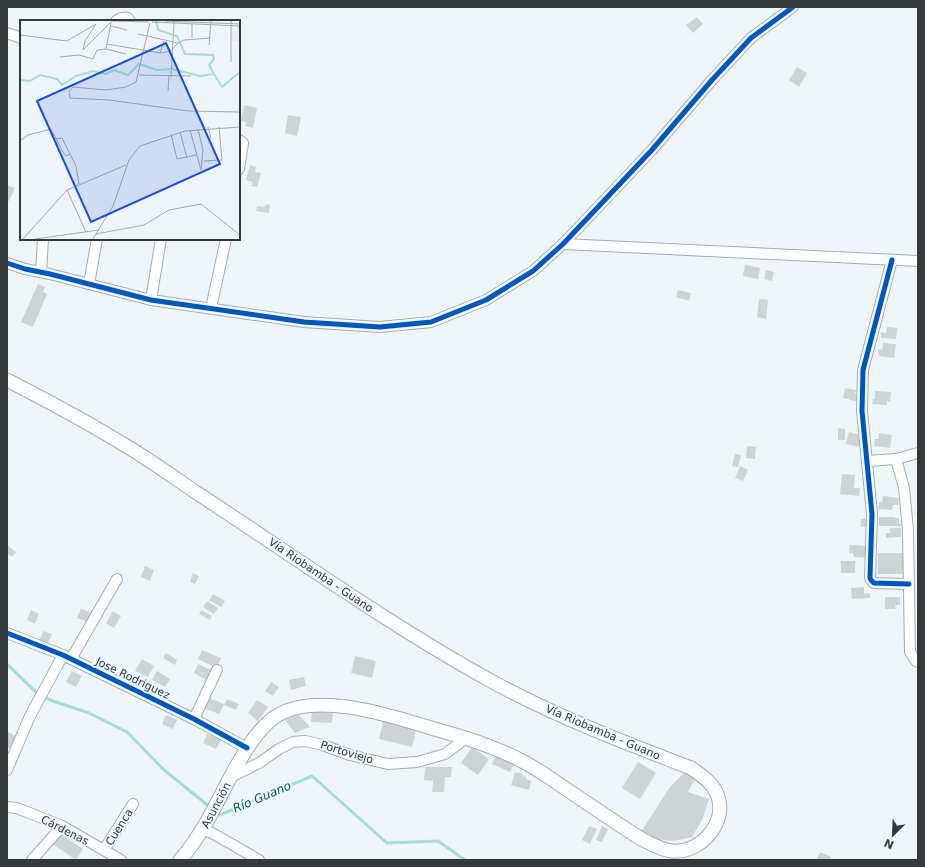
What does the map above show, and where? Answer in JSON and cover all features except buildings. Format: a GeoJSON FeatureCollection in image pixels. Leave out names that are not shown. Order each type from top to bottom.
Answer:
{"type":"FeatureCollection","features":[{"type":"Feature","properties":{"kind":"main road","name":"Vía Riobamba - Guano"},"geometry":{"type":"LineString","coordinates":[[7,380],[51,402],[129,448],[280,547],[348,594],[491,681],[556,714],[691,768],[702,775],[717,793],[719,801],[718,819],[709,836],[701,843],[684,850],[672,851],[660,848],[643,840],[525,762],[491,746],[388,715],[357,708],[312,706],[283,712],[261,730],[247,748]]}},
{"type":"Feature","properties":{"kind":"main road","name":"Asunción"},"geometry":{"type":"LineString","coordinates":[[180,860],[205,825],[247,748]]}},
{"type":"Feature","properties":{"kind":"street"},"geometry":{"type":"LineString","coordinates":[[7,263],[25,269],[151,300],[304,322],[380,327],[431,322],[486,300],[533,270],[563,244],[651,151],[712,80],[751,38],[793,7]]}},
{"type":"Feature","properties":{"kind":"street"},"geometry":{"type":"LineString","coordinates":[[117,20],[128,18],[129,20]]}},
{"type":"Feature","properties":{"kind":"street"},"geometry":{"type":"LineString","coordinates":[[7,33],[20,38]]}},
{"type":"Feature","properties":{"kind":"street"},"geometry":{"type":"LineString","coordinates":[[240,141],[243,143],[240,162]]}},
{"type":"Feature","properties":{"kind":"street"},"geometry":{"type":"LineString","coordinates":[[41,272],[43,240]]}},
{"type":"Feature","properties":{"kind":"street"},"geometry":{"type":"LineString","coordinates":[[89,284],[97,240]]}},
{"type":"Feature","properties":{"kind":"street"},"geometry":{"type":"LineString","coordinates":[[151,300],[161,240]]}},
{"type":"Feature","properties":{"kind":"street"},"geometry":{"type":"LineString","coordinates":[[212,308],[226,240]]}},
{"type":"Feature","properties":{"kind":"street"},"geometry":{"type":"LineString","coordinates":[[563,244],[918,261]]}},
{"type":"Feature","properties":{"kind":"street"},"geometry":{"type":"LineString","coordinates":[[892,260],[863,370],[862,411],[872,514],[871,580],[874,583],[909,584]]}},
{"type":"Feature","properties":{"kind":"street"},"geometry":{"type":"LineString","coordinates":[[867,461],[896,459],[918,453]]}},
{"type":"Feature","properties":{"kind":"street"},"geometry":{"type":"LineString","coordinates":[[896,459],[904,488],[908,530],[910,652],[918,662]]}},
{"type":"Feature","properties":{"kind":"street"},"geometry":{"type":"LineString","coordinates":[[7,770],[30,716],[47,684],[67,657],[117,579]]}},
{"type":"Feature","properties":{"kind":"street","name":"Jose Rodriguez"},"geometry":{"type":"LineString","coordinates":[[7,633],[67,657],[194,719],[247,748]]}},
{"type":"Feature","properties":{"kind":"street"},"geometry":{"type":"LineString","coordinates":[[194,719],[217,670]]}},
{"type":"Feature","properties":{"kind":"street","name":"Portoviejo"},"geometry":{"type":"LineString","coordinates":[[231,777],[259,763],[279,749],[293,742],[305,741],[350,755],[388,764],[416,762],[444,754],[466,738]]}},
{"type":"Feature","properties":{"kind":"street","name":"Cuenca"},"geometry":{"type":"LineString","coordinates":[[104,850],[133,804]]}},
{"type":"Feature","properties":{"kind":"street","name":"Cárdenas"},"geometry":{"type":"LineString","coordinates":[[7,806],[17,808],[62,826],[121,860]]}},
{"type":"Feature","properties":{"kind":"street"},"geometry":{"type":"LineString","coordinates":[[205,825],[212,833],[259,860]]}},
{"type":"Feature","properties":{"kind":"street"},"geometry":{"type":"LineString","coordinates":[[32,860],[62,826]]}},
{"type":"Feature","properties":{"kind":"waterway","name":"Río Guano"},"geometry":{"type":"LineString","coordinates":[[7,664],[39,695],[89,713],[127,732],[163,769],[211,808]]}},
{"type":"Feature","properties":{"kind":"waterway","name":"Río Guano"},"geometry":{"type":"LineString","coordinates":[[215,811],[220,815],[312,776],[387,843],[438,841],[465,860]]}},
{"type":"Feature","properties":{"kind":"cycle path"},"geometry":{"type":"LineString","coordinates":[[7,263],[25,269],[151,300],[304,322],[380,327],[431,322],[486,300],[533,271],[563,244],[651,151],[712,80],[751,38],[793,7]]}},
{"type":"Feature","properties":{"kind":"cycle path"},"geometry":{"type":"LineString","coordinates":[[892,260],[863,370],[862,411],[872,514],[870,578],[874,583],[909,584]]}},
{"type":"Feature","properties":{"kind":"cycle path"},"geometry":{"type":"LineString","coordinates":[[7,633],[63,655],[194,719],[247,748]]}}]}
